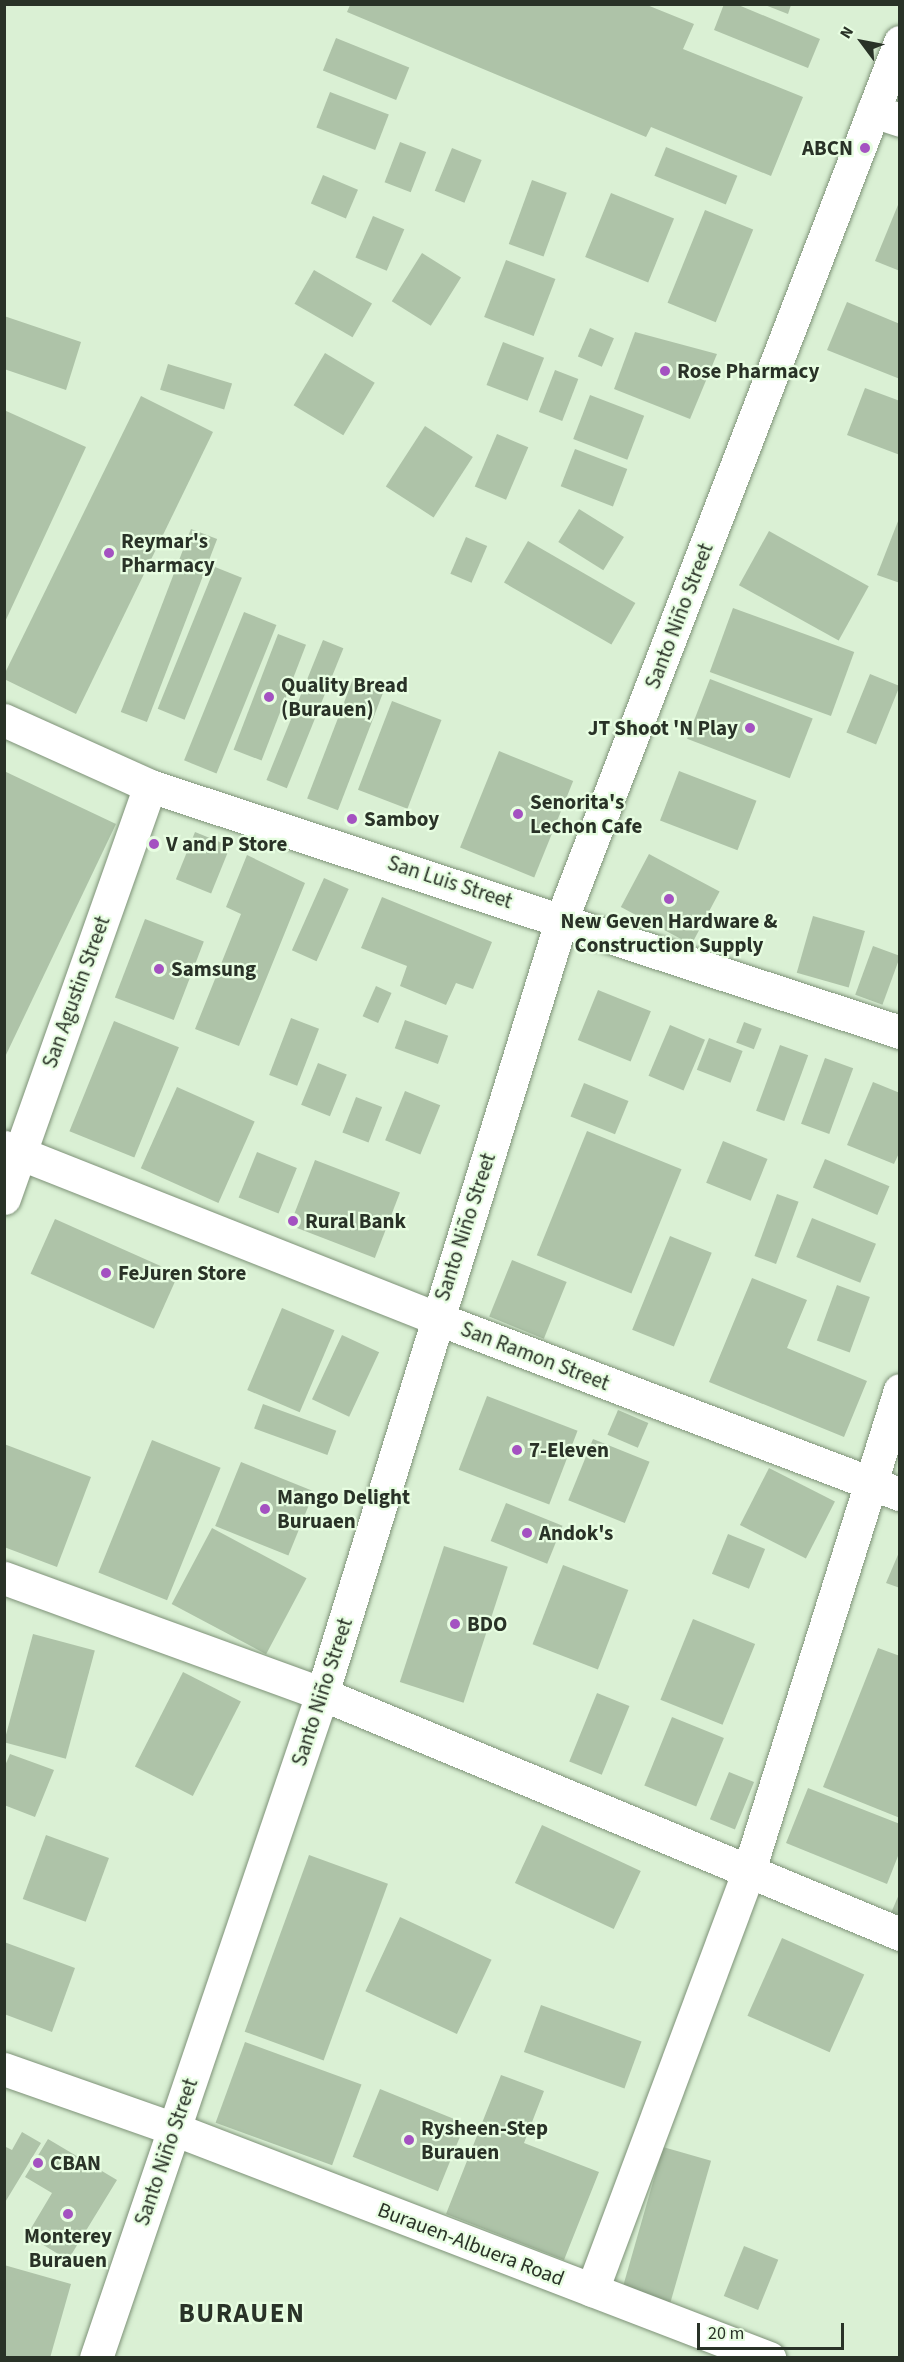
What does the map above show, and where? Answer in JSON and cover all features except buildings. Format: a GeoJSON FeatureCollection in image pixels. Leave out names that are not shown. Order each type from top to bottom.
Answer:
{"type":"FeatureCollection","features":[{"type":"Feature","properties":{"kind":"street","name":"Santo Niño Street"},"geometry":{"type":"LineString","coordinates":[[96,2358],[322,1694],[436,1318],[562,918],[886,116],[900,42]]}},
{"type":"Feature","properties":{"kind":"street","name":"San Luis Street"},"geometry":{"type":"LineString","coordinates":[[4,720],[150,786],[562,918],[900,1032]]}},
{"type":"Feature","properties":{"kind":"street","name":"San Agustin Street"},"geometry":{"type":"LineString","coordinates":[[4,1198],[11,1151],[150,786]]}},
{"type":"Feature","properties":{"kind":"street","name":"San Ramon Street"},"geometry":{"type":"LineString","coordinates":[[11,1151],[436,1318],[900,1494]]}},
{"type":"Feature","properties":{"kind":"street"},"geometry":{"type":"LineString","coordinates":[[592,2290],[749,1870],[900,1390]]}},
{"type":"Feature","properties":{"kind":"street"},"geometry":{"type":"LineString","coordinates":[[4,1578],[322,1694],[900,1934]]}},
{"type":"Feature","properties":{"kind":"street","name":"Burauen-Albuera Road"},"geometry":{"type":"LineString","coordinates":[[4,2069],[174,2129],[769,2358]]}},
{"type":"Feature","properties":{"kind":"place","name":"ABCN"},"geometry":{"type":"Point","coordinates":[865,148]}},
{"type":"Feature","properties":{"kind":"place","name":"Rose Pharmacy"},"geometry":{"type":"Point","coordinates":[665,371]}},
{"type":"Feature","properties":{"kind":"place","name":"Reymar's Pharmacy"},"geometry":{"type":"Point","coordinates":[109,553]}},
{"type":"Feature","properties":{"kind":"place","name":"Quality Bread (Burauen)"},"geometry":{"type":"Point","coordinates":[269,697]}},
{"type":"Feature","properties":{"kind":"place","name":"JT Shoot 'N Play"},"geometry":{"type":"Point","coordinates":[750,728]}},
{"type":"Feature","properties":{"kind":"place","name":"Senorita's Lechon Cafe"},"geometry":{"type":"Point","coordinates":[518,814]}},
{"type":"Feature","properties":{"kind":"place","name":"Samboy"},"geometry":{"type":"Point","coordinates":[352,819]}},
{"type":"Feature","properties":{"kind":"place","name":"V and P Store"},"geometry":{"type":"Point","coordinates":[154,844]}},
{"type":"Feature","properties":{"kind":"place","name":"New Geven Hardware & Construction Supply"},"geometry":{"type":"Point","coordinates":[669,899]}},
{"type":"Feature","properties":{"kind":"place","name":"Samsung"},"geometry":{"type":"Point","coordinates":[159,969]}},
{"type":"Feature","properties":{"kind":"place","name":"Rural Bank"},"geometry":{"type":"Point","coordinates":[293,1221]}},
{"type":"Feature","properties":{"kind":"place","name":"FeJuren Store"},"geometry":{"type":"Point","coordinates":[106,1273]}},
{"type":"Feature","properties":{"kind":"place","name":"7-Eleven"},"geometry":{"type":"Point","coordinates":[517,1450]}},
{"type":"Feature","properties":{"kind":"place","name":"Mango Delight Buruaen"},"geometry":{"type":"Point","coordinates":[265,1509]}},
{"type":"Feature","properties":{"kind":"place","name":"Andok's"},"geometry":{"type":"Point","coordinates":[527,1533]}},
{"type":"Feature","properties":{"kind":"place","name":"BDO"},"geometry":{"type":"Point","coordinates":[455,1624]}},
{"type":"Feature","properties":{"kind":"place","name":"Rysheen-Step Burauen"},"geometry":{"type":"Point","coordinates":[409,2140]}},
{"type":"Feature","properties":{"kind":"place","name":"CBAN"},"geometry":{"type":"Point","coordinates":[38,2163]}},
{"type":"Feature","properties":{"kind":"place","name":"Monterey Burauen"},"geometry":{"type":"Point","coordinates":[68,2214]}},
{"type":"Feature","properties":{"kind":"district","name":"BURAUEN"},"geometry":{"type":"Point","coordinates":[242,2314]}}]}
